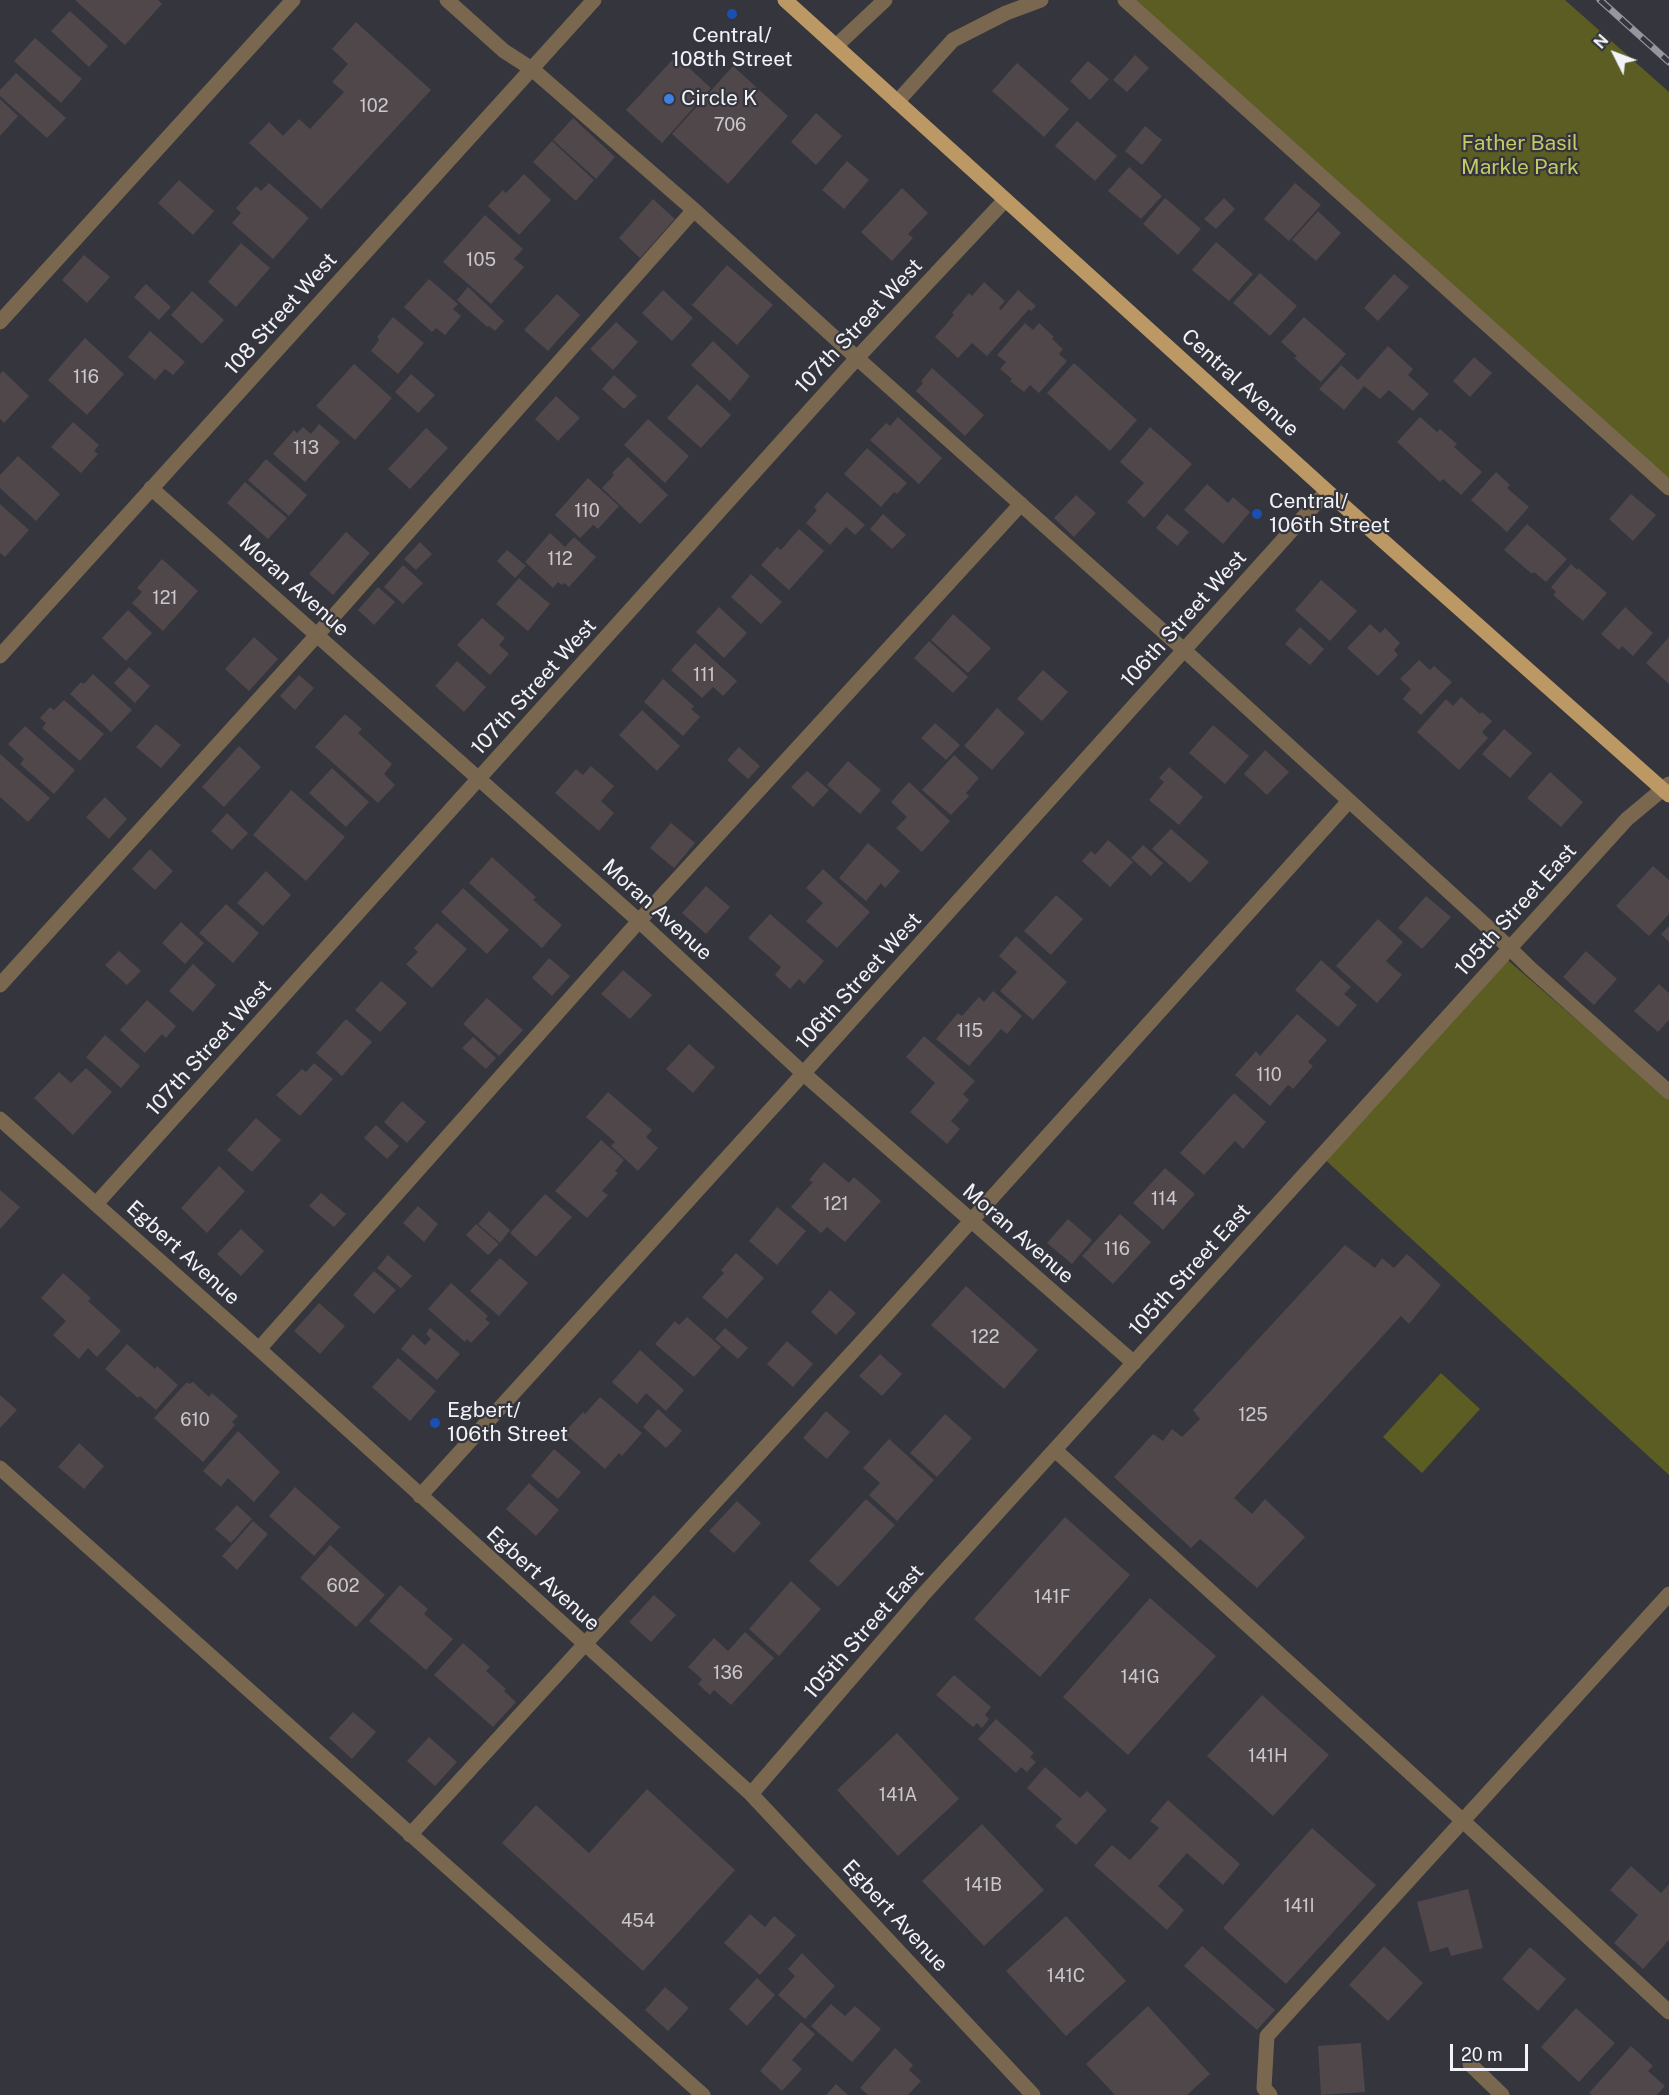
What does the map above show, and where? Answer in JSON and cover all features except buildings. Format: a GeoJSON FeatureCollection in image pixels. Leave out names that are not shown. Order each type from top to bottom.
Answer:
{"type":"FeatureCollection","features":[{"type":"Feature","properties":{"kind":"main road","name":"Central Avenue"},"geometry":{"type":"LineString","coordinates":[[785,0],[1327,491],[1667,790]]}},
{"type":"Feature","properties":{"kind":"street"},"geometry":{"type":"LineString","coordinates":[[0,322],[293,0]]}},
{"type":"Feature","properties":{"kind":"street"},"geometry":{"type":"LineString","coordinates":[[447,0],[504,51],[531,69],[694,210],[1184,650],[1669,1092]]}},
{"type":"Feature","properties":{"kind":"street","name":"108 Street West"},"geometry":{"type":"LineString","coordinates":[[0,656],[594,0]]}},
{"type":"Feature","properties":{"kind":"street"},"geometry":{"type":"LineString","coordinates":[[836,46],[885,0]]}},
{"type":"Feature","properties":{"kind":"street"},"geometry":{"type":"LineString","coordinates":[[897,102],[953,40],[1006,13],[1041,0]]}},
{"type":"Feature","properties":{"kind":"street"},"geometry":{"type":"LineString","coordinates":[[1125,0],[1669,488]]}},
{"type":"Feature","properties":{"kind":"street","name":"107th Street West"},"geometry":{"type":"LineString","coordinates":[[96,1204],[857,358],[1005,200]]}},
{"type":"Feature","properties":{"kind":"street"},"geometry":{"type":"LineString","coordinates":[[0,985],[317,635],[694,210]]}},
{"type":"Feature","properties":{"kind":"street","name":"Moran Avenue"},"geometry":{"type":"LineString","coordinates":[[151,488],[480,778],[804,1074],[1134,1363]]}},
{"type":"Feature","properties":{"kind":"street","name":"106th Street West"},"geometry":{"type":"LineString","coordinates":[[420,1496],[804,1074],[1327,491]]}},
{"type":"Feature","properties":{"kind":"street"},"geometry":{"type":"LineString","coordinates":[[259,1350],[639,921],[1021,504]]}},
{"type":"Feature","properties":{"kind":"street","name":"105th Street East"},"geometry":{"type":"LineString","coordinates":[[751,1794],[922,1596],[1627,819],[1667,790]]}},
{"type":"Feature","properties":{"kind":"street"},"geometry":{"type":"LineString","coordinates":[[410,1835],[880,1322],[1349,801]]}},
{"type":"Feature","properties":{"kind":"street","name":"Egbert Avenue"},"geometry":{"type":"LineString","coordinates":[[0,1119],[751,1794],[1033,2095]]}},
{"type":"Feature","properties":{"kind":"street"},"geometry":{"type":"LineString","coordinates":[[1055,1450],[1463,1821],[1669,2013]]}},
{"type":"Feature","properties":{"kind":"street"},"geometry":{"type":"LineString","coordinates":[[0,1468],[703,2095]]}},
{"type":"Feature","properties":{"kind":"street"},"geometry":{"type":"LineString","coordinates":[[1270,2095],[1264,2088],[1267,2036],[1669,1594]]}},
{"type":"Feature","properties":{"kind":"street"},"geometry":{"type":"LineString","coordinates":[[1470,2064],[1502,2095]]}},
{"type":"Feature","properties":{"kind":"green space","name":"Father Basil Markle Park"},"geometry":{"type":"Polygon","coordinates":[[[1125,0],[1565,0],[1669,92],[1669,488],[1125,0]]]}},
{"type":"Feature","properties":{"kind":"green space"},"geometry":{"type":"Polygon","coordinates":[[[1503,956],[1669,1100],[1669,1475],[1321,1156],[1503,956]]]}},
{"type":"Feature","properties":{"kind":"green space"},"geometry":{"type":"Polygon","coordinates":[[[1441,1373],[1480,1409],[1422,1473],[1383,1437],[1441,1373]]]}},
{"type":"Feature","properties":{"kind":"railway"},"geometry":{"type":"LineString","coordinates":[[1600,0],[1669,62]]}},
{"type":"Feature","properties":{"kind":"place","name":"Central/ 108th Street"},"geometry":{"type":"Point","coordinates":[732,14]}},
{"type":"Feature","properties":{"kind":"place","name":"Circle K"},"geometry":{"type":"Point","coordinates":[669,99]}},
{"type":"Feature","properties":{"kind":"place","name":"Central/ 106th Street"},"geometry":{"type":"Point","coordinates":[1257,514]}},
{"type":"Feature","properties":{"kind":"place","name":"Egbert/ 106th Street"},"geometry":{"type":"Point","coordinates":[435,1423]}}]}
